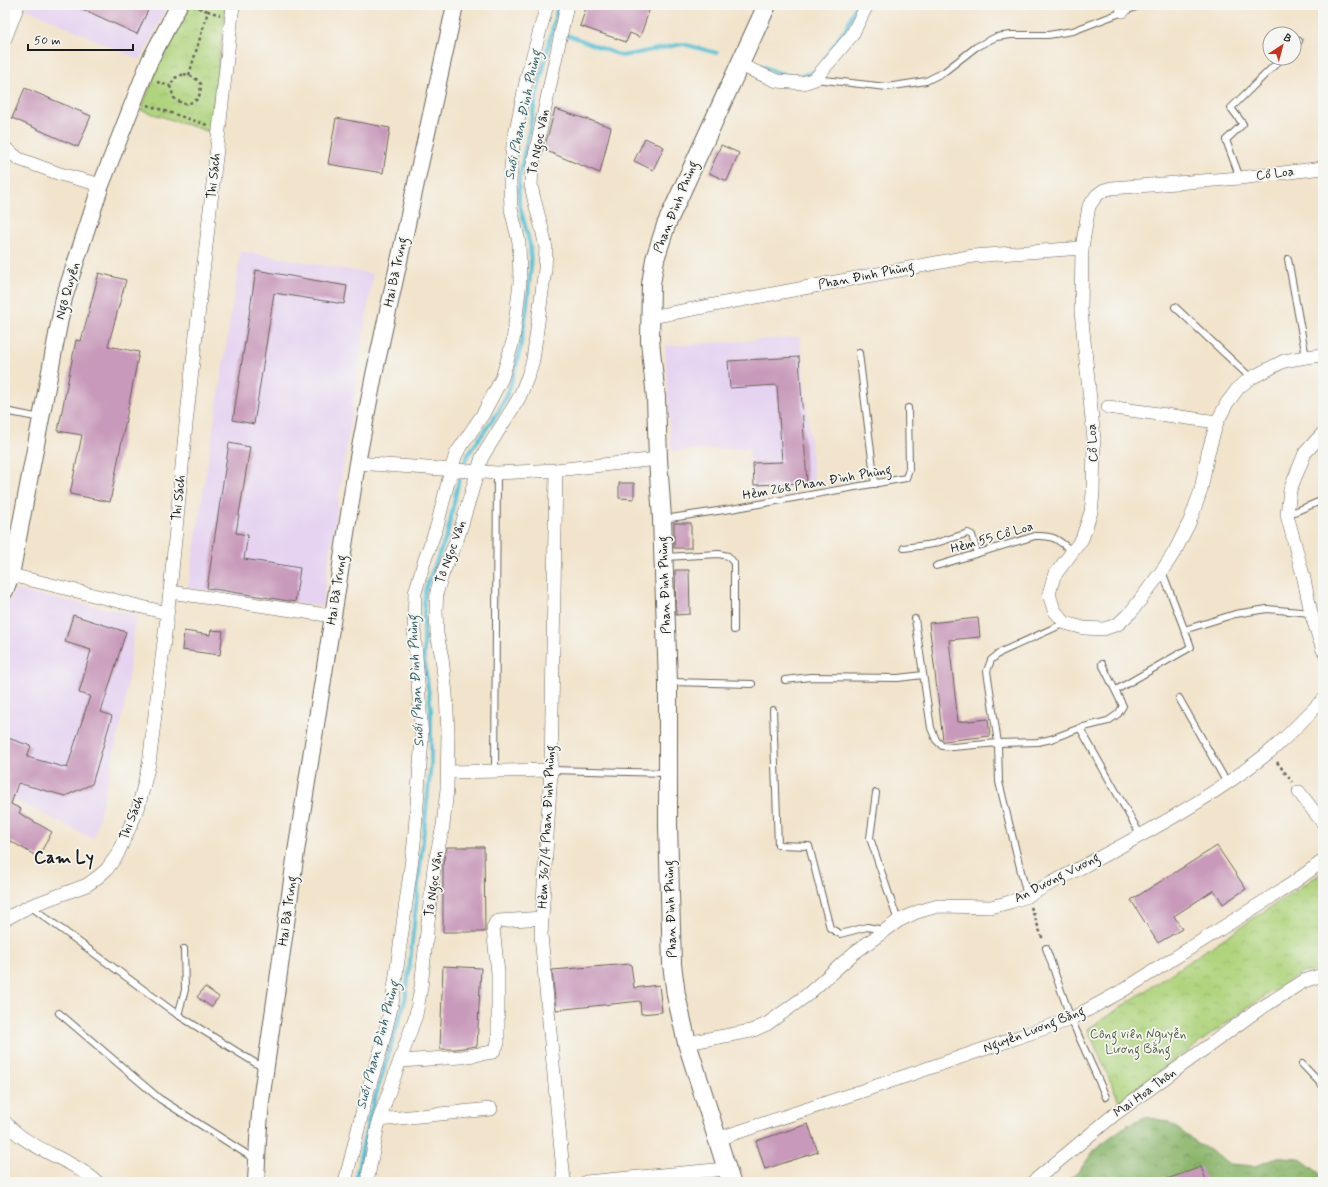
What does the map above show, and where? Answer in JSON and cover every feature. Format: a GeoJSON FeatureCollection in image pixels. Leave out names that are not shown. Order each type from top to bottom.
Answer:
{"type":"FeatureCollection","features":[{"type":"Feature","properties":{"kind":"main road","name":"Phan Đình Phùng"},"geometry":{"type":"LineString","coordinates":[[729,1176],[686,1043],[676,995],[672,964],[668,825],[668,682],[664,557],[656,398],[650,341],[652,284],[655,259],[666,225],[767,5]]}},
{"type":"Feature","properties":{"kind":"street"},"geometry":{"type":"LineString","coordinates":[[5,39],[18,5]]}},
{"type":"Feature","properties":{"kind":"street","name":"Ngô Quyền"},"geometry":{"type":"LineString","coordinates":[[5,591],[11,575],[64,298],[101,185],[150,60],[179,5]]}},
{"type":"Feature","properties":{"kind":"street","name":"Thi Sách"},"geometry":{"type":"LineString","coordinates":[[5,919],[30,906],[87,885],[98,878],[107,869],[117,855],[138,808],[149,764],[170,592],[187,416],[233,5]]}},
{"type":"Feature","properties":{"kind":"street","name":"Hai Bà Trưng"},"geometry":{"type":"LineString","coordinates":[[256,1182],[261,1101],[296,852],[357,463],[374,375],[455,5]]}},
{"type":"Feature","properties":{"kind":"street","name":"Tô Ngọc Vân"},"geometry":{"type":"LineString","coordinates":[[346,1182],[367,1093],[381,1049],[392,1004],[414,844],[422,738],[414,629],[415,593],[437,526],[456,454],[483,414],[502,378],[513,341],[520,282],[519,242],[511,209],[510,181],[513,145],[527,77],[547,5]]}},
{"type":"Feature","properties":{"kind":"street","name":"Tô Ngọc Vân"},"geometry":{"type":"LineString","coordinates":[[367,1182],[379,1120],[416,1015],[420,994],[434,867],[443,826],[448,772],[446,694],[442,658],[437,634],[437,591],[442,574],[459,534],[476,472],[484,452],[519,398],[533,360],[546,248],[531,185],[532,170],[567,5]]}},
{"type":"Feature","properties":{"kind":"street"},"geometry":{"type":"LineString","coordinates":[[740,65],[777,81],[803,83],[816,79],[852,35],[866,5]]}},
{"type":"Feature","properties":{"kind":"street"},"geometry":{"type":"LineString","coordinates":[[5,148],[20,159],[60,174],[101,185]]}},
{"type":"Feature","properties":{"kind":"street","name":"Cổ Loa"},"geometry":{"type":"LineString","coordinates":[[1065,622],[1054,610],[1049,594],[1054,576],[1082,539],[1091,512],[1094,493],[1094,439],[1081,311],[1082,248],[1089,206],[1097,195],[1104,190],[1112,188],[1240,178],[1323,168]]}},
{"type":"Feature","properties":{"kind":"street","name":"Phan Đinh Phùng"},"geometry":{"type":"LineString","coordinates":[[651,317],[972,256],[1082,248]]}},
{"type":"Feature","properties":{"kind":"street"},"geometry":{"type":"LineString","coordinates":[[1065,622],[1084,628],[1104,629],[1118,624],[1131,612],[1175,551],[1202,490],[1208,453],[1217,422],[1239,387],[1251,378],[1284,361],[1306,356],[1323,355]]}},
{"type":"Feature","properties":{"kind":"street","name":"Cổ Loa"},"geometry":{"type":"LineString","coordinates":[[1108,407],[1217,422]]}},
{"type":"Feature","properties":{"kind":"street"},"geometry":{"type":"LineString","coordinates":[[1323,433],[1305,453],[1290,490],[1287,516],[1304,579],[1311,613],[1323,650]]}},
{"type":"Feature","properties":{"kind":"street"},"geometry":{"type":"LineString","coordinates":[[357,463],[497,473],[556,470],[658,459]]}},
{"type":"Feature","properties":{"kind":"street","name":"Hẻm 367/4 Phan Đình Phùng"},"geometry":{"type":"LineString","coordinates":[[556,470],[551,770],[541,935],[564,1182]]}},
{"type":"Feature","properties":{"kind":"street"},"geometry":{"type":"LineString","coordinates":[[11,575],[167,612]]}},
{"type":"Feature","properties":{"kind":"street"},"geometry":{"type":"LineString","coordinates":[[170,592],[333,616]]}},
{"type":"Feature","properties":{"kind":"street","name":"An Dương Vương"},"geometry":{"type":"LineString","coordinates":[[686,1043],[751,1031],[766,1024],[807,995],[854,953],[898,921],[917,912],[938,906],[991,907],[1010,902],[1027,896],[1141,836],[1227,784],[1270,752],[1323,700]]}},
{"type":"Feature","properties":{"kind":"street"},"geometry":{"type":"LineString","coordinates":[[448,772],[551,770]]}},
{"type":"Feature","properties":{"kind":"street"},"geometry":{"type":"LineString","coordinates":[[1299,792],[1323,823]]}},
{"type":"Feature","properties":{"kind":"street","name":"Nguyễn Lương Bằng"},"geometry":{"type":"LineString","coordinates":[[717,1139],[873,1088],[1071,1018],[1129,987],[1290,885],[1323,861]]}},
{"type":"Feature","properties":{"kind":"street"},"geometry":{"type":"LineString","coordinates":[[400,1061],[461,1057],[493,1052],[498,1042],[498,973],[493,928],[496,922],[499,921],[542,918]]}},
{"type":"Feature","properties":{"kind":"street","name":"Mai Hoa Thôn"},"geometry":{"type":"LineString","coordinates":[[1033,1182],[1115,1114],[1255,1012],[1304,981],[1319,976],[1323,977]]}},
{"type":"Feature","properties":{"kind":"street"},"geometry":{"type":"LineString","coordinates":[[379,1120],[491,1109]]}},
{"type":"Feature","properties":{"kind":"street"},"geometry":{"type":"LineString","coordinates":[[5,1122],[14,1132],[38,1148],[82,1171],[97,1182]]}},
{"type":"Feature","properties":{"kind":"street"},"geometry":{"type":"LineString","coordinates":[[586,1182],[729,1176]]}},
{"type":"Feature","properties":{"kind":"lane"},"geometry":{"type":"LineString","coordinates":[[816,79],[887,87],[926,81],[944,72],[976,47],[996,37],[1011,35],[1048,35],[1073,31],[1122,8],[1141,5]]}},
{"type":"Feature","properties":{"kind":"lane"},"geometry":{"type":"LineString","coordinates":[[1240,178],[1226,140],[1243,124],[1230,108],[1274,66]]}},
{"type":"Feature","properties":{"kind":"lane"},"geometry":{"type":"LineString","coordinates":[[1288,260],[1306,356]]}},
{"type":"Feature","properties":{"kind":"lane"},"geometry":{"type":"LineString","coordinates":[[1175,306],[1251,378]]}},
{"type":"Feature","properties":{"kind":"lane"},"geometry":{"type":"LineString","coordinates":[[859,353],[875,484]]}},
{"type":"Feature","properties":{"kind":"lane","name":"Hẻm 268 Phan Đình Phùng"},"geometry":{"type":"LineString","coordinates":[[662,519],[731,509],[906,478],[910,469],[908,408]]}},
{"type":"Feature","properties":{"kind":"lane"},"geometry":{"type":"LineString","coordinates":[[5,411],[42,418]]}},
{"type":"Feature","properties":{"kind":"lane"},"geometry":{"type":"LineString","coordinates":[[496,770],[497,473]]}},
{"type":"Feature","properties":{"kind":"lane"},"geometry":{"type":"LineString","coordinates":[[1287,516],[1323,500]]}},
{"type":"Feature","properties":{"kind":"lane"},"geometry":{"type":"LineString","coordinates":[[904,548],[933,544],[968,533],[972,535],[977,553]]}},
{"type":"Feature","properties":{"kind":"lane","name":"Hẻm 55 Cổ Loa"},"geometry":{"type":"LineString","coordinates":[[936,566],[1026,538],[1045,535],[1054,537],[1073,552]]}},
{"type":"Feature","properties":{"kind":"lane"},"geometry":{"type":"LineString","coordinates":[[664,557],[719,554],[728,556],[734,563],[734,630]]}},
{"type":"Feature","properties":{"kind":"lane"},"geometry":{"type":"LineString","coordinates":[[1116,690],[1191,647],[1162,571]]}},
{"type":"Feature","properties":{"kind":"lane"},"geometry":{"type":"LineString","coordinates":[[1184,630],[1235,614],[1267,609],[1311,613]]}},
{"type":"Feature","properties":{"kind":"lane"},"geometry":{"type":"LineString","coordinates":[[915,619],[931,728],[936,740],[942,746],[952,747],[998,743],[1038,742],[1051,739],[1080,728],[1108,721],[1118,714],[1123,706],[1102,664]]}},
{"type":"Feature","properties":{"kind":"lane"},"geometry":{"type":"LineString","coordinates":[[1027,896],[1000,782],[998,743],[987,671],[991,660],[1001,652],[1065,622]]}},
{"type":"Feature","properties":{"kind":"lane"},"geometry":{"type":"LineString","coordinates":[[785,680],[810,677],[898,678],[923,675]]}},
{"type":"Feature","properties":{"kind":"lane"},"geometry":{"type":"LineString","coordinates":[[668,682],[752,684]]}},
{"type":"Feature","properties":{"kind":"lane"},"geometry":{"type":"LineString","coordinates":[[1179,698],[1227,784]]}},
{"type":"Feature","properties":{"kind":"lane"},"geometry":{"type":"LineString","coordinates":[[773,710],[778,845],[809,846],[830,928],[840,934],[867,927],[886,930]]}},
{"type":"Feature","properties":{"kind":"lane"},"geometry":{"type":"LineString","coordinates":[[1080,728],[1141,836]]}},
{"type":"Feature","properties":{"kind":"lane"},"geometry":{"type":"LineString","coordinates":[[551,770],[669,774]]}},
{"type":"Feature","properties":{"kind":"lane"},"geometry":{"type":"LineString","coordinates":[[876,793],[870,838],[898,921]]}},
{"type":"Feature","properties":{"kind":"lane"},"geometry":{"type":"LineString","coordinates":[[30,906],[178,1015],[266,1070]]}},
{"type":"Feature","properties":{"kind":"lane"},"geometry":{"type":"LineString","coordinates":[[1046,948],[1071,1018],[1106,1097]]}},
{"type":"Feature","properties":{"kind":"lane"},"geometry":{"type":"LineString","coordinates":[[178,1015],[185,990],[184,949]]}},
{"type":"Feature","properties":{"kind":"lane"},"geometry":{"type":"LineString","coordinates":[[59,1013],[160,1099],[257,1161]]}},
{"type":"Feature","properties":{"kind":"lane"},"geometry":{"type":"LineString","coordinates":[[1302,1064],[1323,1086]]}},
{"type":"Feature","properties":{"kind":"path"},"geometry":{"type":"LineString","coordinates":[[188,5],[231,19]]}},
{"type":"Feature","properties":{"kind":"path"},"geometry":{"type":"LineString","coordinates":[[189,75],[208,11]]}},
{"type":"Feature","properties":{"kind":"path"},"geometry":{"type":"LineString","coordinates":[[184,74],[189,75],[194,77],[201,84],[200,95],[193,103],[183,104],[174,98],[170,86],[175,78],[184,74]]}},
{"type":"Feature","properties":{"kind":"path"},"geometry":{"type":"LineString","coordinates":[[134,101],[219,129]]}},
{"type":"Feature","properties":{"kind":"path"},"geometry":{"type":"LineString","coordinates":[[1270,752],[1299,792]]}},
{"type":"Feature","properties":{"kind":"path"},"geometry":{"type":"LineString","coordinates":[[1027,896],[1046,948]]}},
{"type":"Feature","properties":{"kind":"shaded area"},"geometry":{"type":"Polygon","coordinates":[[[27,5],[169,5],[140,60],[25,8],[27,5]]]}},
{"type":"Feature","properties":{"kind":"shaded area"},"geometry":{"type":"Polygon","coordinates":[[[241,251],[373,274],[322,606],[188,588],[241,251]]]}},
{"type":"Feature","properties":{"kind":"shaded area"},"geometry":{"type":"Polygon","coordinates":[[[800,337],[814,482],[753,490],[749,448],[671,451],[665,346],[800,337]]]}},
{"type":"Feature","properties":{"kind":"shaded area"},"geometry":{"type":"Polygon","coordinates":[[[15,590],[136,615],[124,710],[94,839],[5,795],[5,608],[15,590]]]}},
{"type":"Feature","properties":{"kind":"green space"},"geometry":{"type":"Polygon","coordinates":[[[190,5],[226,5],[210,132],[141,110],[159,64],[190,5]]]}},
{"type":"Feature","properties":{"kind":"green space","name":"Công viên Nguyễn Lương Bằng"},"geometry":{"type":"Polygon","coordinates":[[[1323,872],[1323,970],[1301,973],[1247,1008],[1119,1101],[1088,1029],[1323,872]]]}},
{"type":"Feature","properties":{"kind":"green space"},"geometry":{"type":"Polygon","coordinates":[[[1145,1117],[1167,1121],[1230,1164],[1255,1166],[1281,1157],[1299,1158],[1323,1176],[1323,1182],[1066,1182],[1078,1172],[1097,1147],[1127,1125],[1145,1117]]]}},
{"type":"Feature","properties":{"kind":"building"},"geometry":{"type":"Polygon","coordinates":[[[74,5],[143,5],[149,8],[137,34],[74,5]]]}},
{"type":"Feature","properties":{"kind":"building"},"geometry":{"type":"Polygon","coordinates":[[[587,5],[651,5],[640,37],[630,33],[626,42],[580,26],[587,5]]]}},
{"type":"Feature","properties":{"kind":"building"},"geometry":{"type":"Polygon","coordinates":[[[25,88],[91,116],[78,147],[12,118],[25,88]]]}},
{"type":"Feature","properties":{"kind":"building"},"geometry":{"type":"Polygon","coordinates":[[[555,109],[611,127],[600,173],[544,150],[555,109]]]}},
{"type":"Feature","properties":{"kind":"building"},"geometry":{"type":"Polygon","coordinates":[[[336,118],[390,128],[383,173],[328,164],[336,118]]]}},
{"type":"Feature","properties":{"kind":"building"},"geometry":{"type":"Polygon","coordinates":[[[645,138],[664,147],[653,170],[634,161],[645,138]]]}},
{"type":"Feature","properties":{"kind":"building"},"geometry":{"type":"Polygon","coordinates":[[[721,145],[739,153],[727,181],[709,173],[721,145]]]}},
{"type":"Feature","properties":{"kind":"building"},"geometry":{"type":"Polygon","coordinates":[[[256,270],[347,286],[344,304],[274,293],[254,424],[233,420],[256,270]]]}},
{"type":"Feature","properties":{"kind":"building"},"geometry":{"type":"Polygon","coordinates":[[[99,273],[126,280],[108,346],[139,352],[110,502],[70,494],[82,435],[58,431],[76,340],[81,341],[99,273]]]}},
{"type":"Feature","properties":{"kind":"building"},"geometry":{"type":"Polygon","coordinates":[[[799,357],[807,483],[754,485],[753,463],[782,462],[777,385],[730,388],[728,361],[799,357]]]}},
{"type":"Feature","properties":{"kind":"building"},"geometry":{"type":"Polygon","coordinates":[[[229,443],[250,447],[236,533],[248,535],[244,559],[300,568],[295,602],[207,588],[229,443]]]}},
{"type":"Feature","properties":{"kind":"building"},"geometry":{"type":"Polygon","coordinates":[[[619,483],[634,483],[634,499],[619,498],[619,483]]]}},
{"type":"Feature","properties":{"kind":"building"},"geometry":{"type":"Polygon","coordinates":[[[674,523],[691,523],[691,548],[674,548],[674,523]]]}},
{"type":"Feature","properties":{"kind":"building"},"geometry":{"type":"Polygon","coordinates":[[[675,570],[689,570],[690,614],[676,615],[675,570]]]}},
{"type":"Feature","properties":{"kind":"building"},"geometry":{"type":"Polygon","coordinates":[[[73,615],[126,632],[101,712],[112,716],[92,784],[65,796],[18,783],[11,804],[21,809],[19,813],[52,832],[38,857],[5,838],[5,737],[31,746],[27,757],[67,768],[90,696],[79,693],[91,650],[65,642],[73,615]]]}},
{"type":"Feature","properties":{"kind":"building"},"geometry":{"type":"Polygon","coordinates":[[[978,618],[980,637],[949,640],[958,722],[988,719],[990,736],[944,741],[929,623],[978,618]]]}},
{"type":"Feature","properties":{"kind":"building"},"geometry":{"type":"Polygon","coordinates":[[[211,630],[223,631],[220,655],[182,650],[184,631],[210,635],[211,630]]]}},
{"type":"Feature","properties":{"kind":"building"},"geometry":{"type":"Polygon","coordinates":[[[1217,846],[1246,889],[1223,904],[1214,890],[1174,916],[1182,929],[1158,943],[1131,900],[1217,846]]]}},
{"type":"Feature","properties":{"kind":"building"},"geometry":{"type":"Polygon","coordinates":[[[447,847],[484,847],[485,932],[443,932],[443,863],[447,847]]]}},
{"type":"Feature","properties":{"kind":"building"},"geometry":{"type":"Polygon","coordinates":[[[631,964],[634,988],[659,985],[662,1012],[641,1014],[640,1001],[556,1010],[552,970],[631,964]]]}},
{"type":"Feature","properties":{"kind":"building"},"geometry":{"type":"Polygon","coordinates":[[[443,966],[481,968],[477,1046],[455,1049],[440,1049],[443,966]]]}},
{"type":"Feature","properties":{"kind":"building"},"geometry":{"type":"Polygon","coordinates":[[[205,987],[219,997],[211,1007],[197,997],[205,987]]]}},
{"type":"Feature","properties":{"kind":"building"},"geometry":{"type":"Polygon","coordinates":[[[808,1124],[818,1152],[765,1169],[756,1141],[808,1124]]]}},
{"type":"Feature","properties":{"kind":"building"},"geometry":{"type":"Polygon","coordinates":[[[1201,1167],[1207,1182],[1164,1182],[1164,1180],[1201,1167]]]}},
{"type":"Feature","properties":{"kind":"waterway","name":"Suối Phan Đình Phùng"},"geometry":{"type":"LineString","coordinates":[[355,1182],[369,1117],[405,1000],[409,971],[431,764],[431,709],[424,658],[424,602],[426,587],[447,535],[461,470],[469,453],[499,411],[509,390],[520,350],[527,308],[531,266],[530,245],[519,202],[519,179],[558,5]]}},
{"type":"Feature","properties":{"kind":"waterway"},"geometry":{"type":"LineString","coordinates":[[825,58],[847,27],[856,5]]}},
{"type":"Feature","properties":{"kind":"waterway"},"geometry":{"type":"LineString","coordinates":[[568,35],[622,56],[683,44],[717,53]]}},
{"type":"Feature","properties":{"kind":"waterway"},"geometry":{"type":"LineString","coordinates":[[756,64],[779,73],[793,76],[808,74],[816,70]]}},
{"type":"Feature","properties":{"kind":"district","name":"Cam Ly"},"geometry":{"type":"Point","coordinates":[64,858]}}]}
